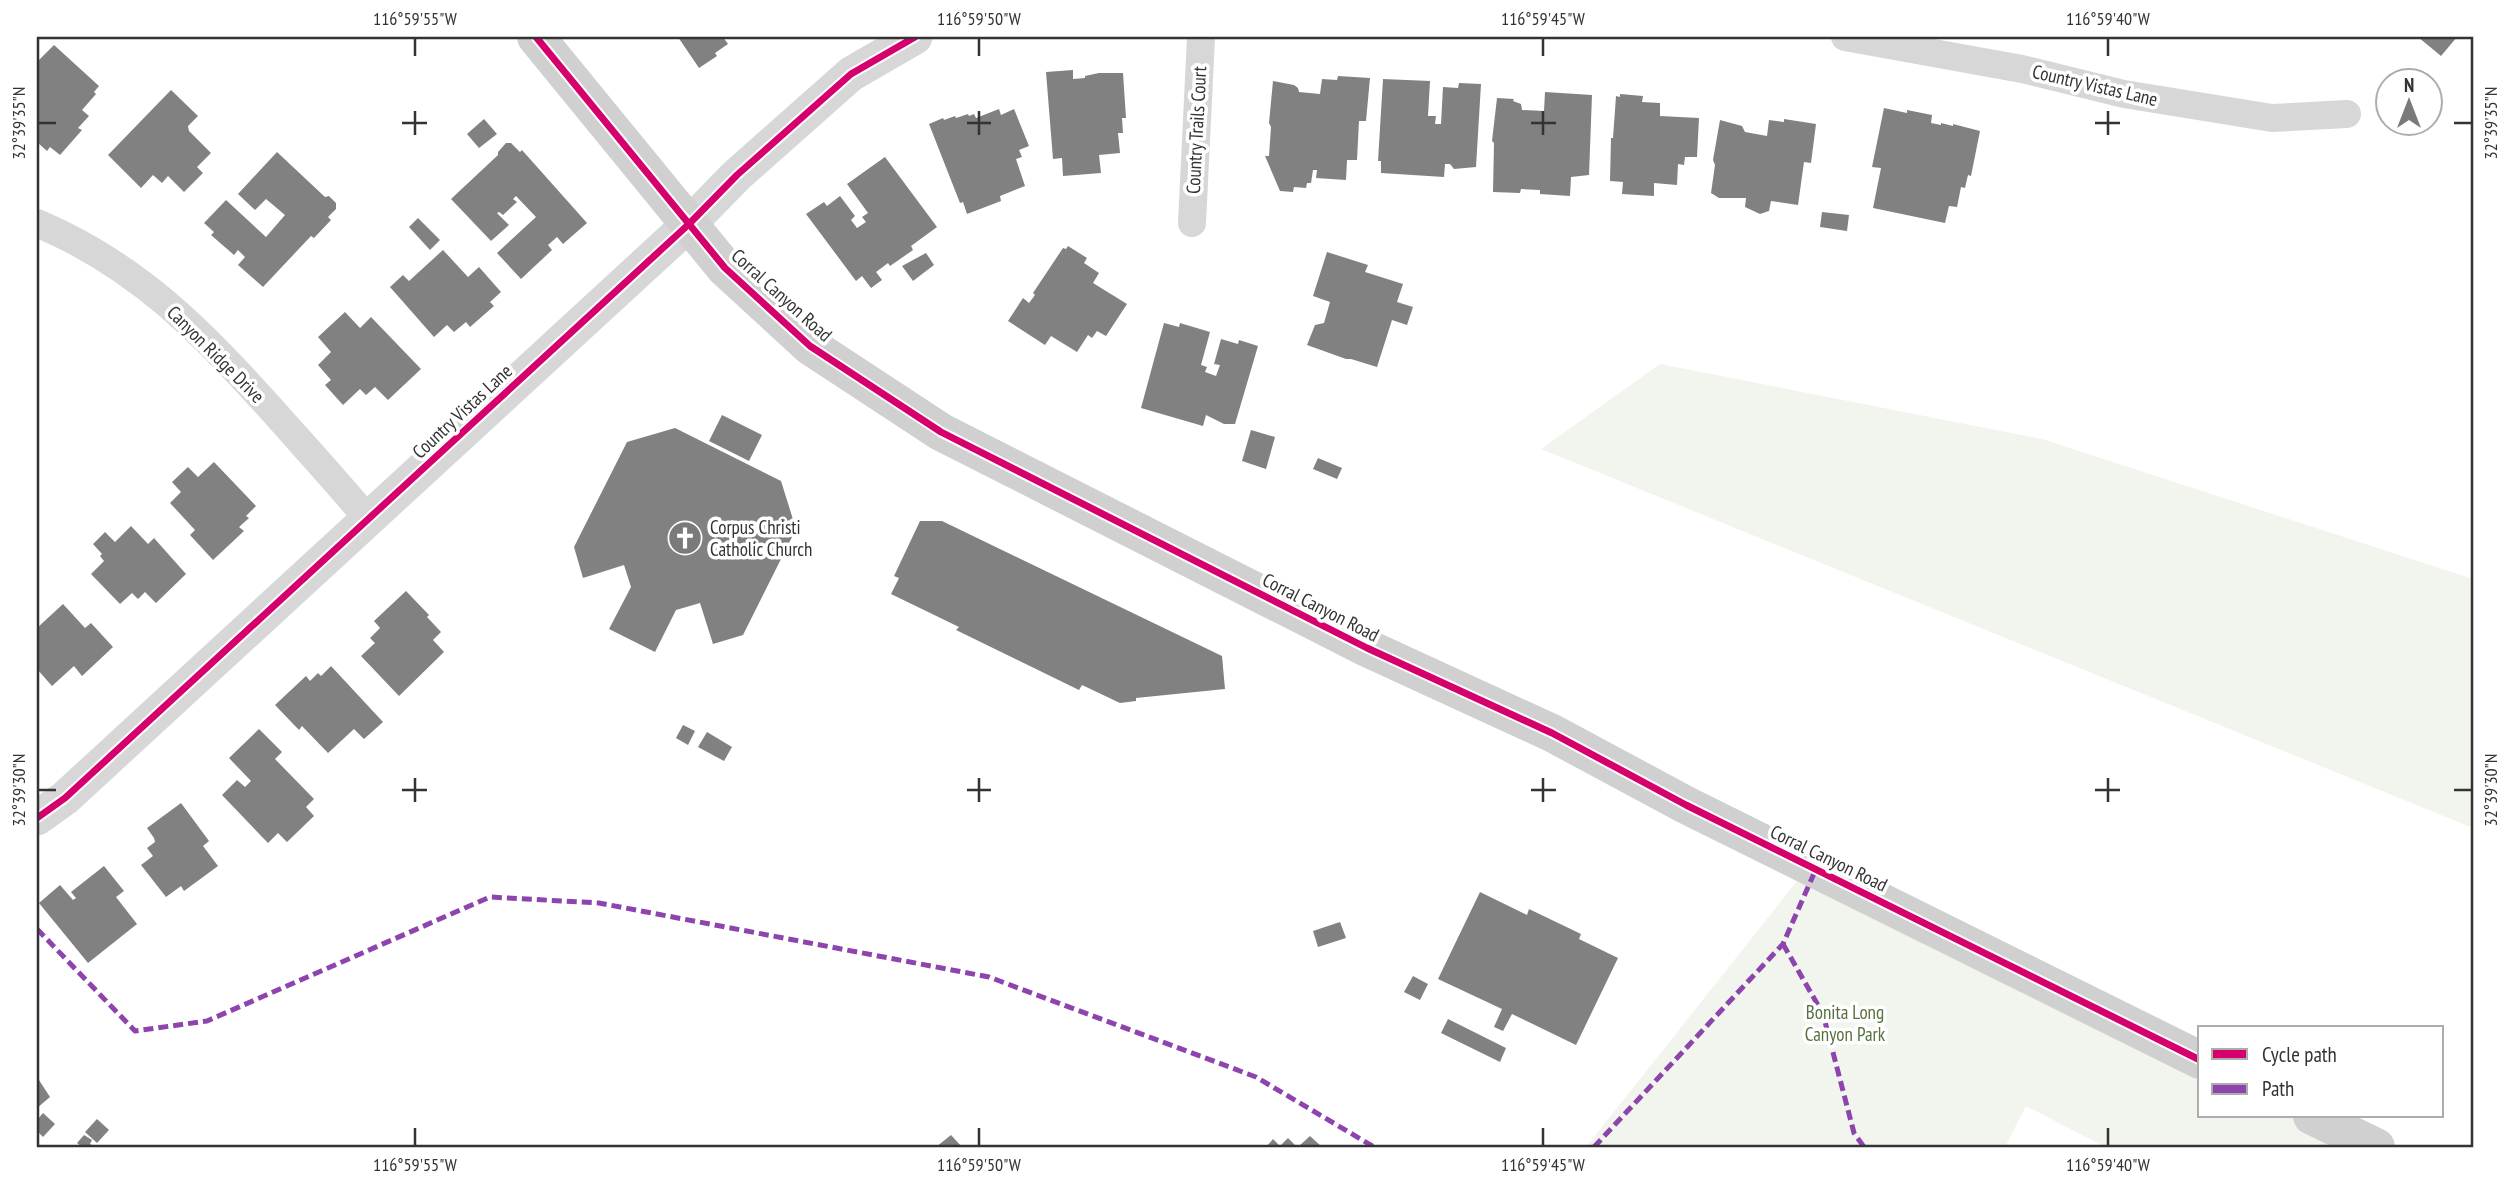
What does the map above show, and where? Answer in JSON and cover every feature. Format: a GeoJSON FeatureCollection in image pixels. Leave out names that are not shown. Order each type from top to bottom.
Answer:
{"type":"FeatureCollection","features":[{"type":"Feature","properties":{"kind":"main road","name":"Corral Canyon Road"},"geometry":{"type":"LineString","coordinates":[[536,37],[725,268],[810,346],[941,432],[1367,648],[1552,733],[1686,805],[2198,1059]]}},
{"type":"Feature","properties":{"kind":"main road"},"geometry":{"type":"LineString","coordinates":[[2316,1118],[2376,1147]]}},
{"type":"Feature","properties":{"kind":"street","name":"Country Vistas Lane"},"geometry":{"type":"LineString","coordinates":[[37,818],[65,797],[690,224],[737,175],[851,74],[915,37]]}},
{"type":"Feature","properties":{"kind":"street","name":"Country Trails Court"},"geometry":{"type":"LineString","coordinates":[[1192,223],[1201,37]]}},
{"type":"Feature","properties":{"kind":"street","name":"Country Vistas Lane"},"geometry":{"type":"LineString","coordinates":[[1846,37],[2022,69],[2124,94],[2272,118],[2347,114]]}},
{"type":"Feature","properties":{"kind":"street","name":"Canyon Ridge Drive"},"geometry":{"type":"LineString","coordinates":[[37,223],[91,250],[160,298],[213,345],[368,519]]}},
{"type":"Feature","properties":{"kind":"green space"},"geometry":{"type":"Polygon","coordinates":[[[1660,364],[2042,439],[2473,579],[2473,828],[1541,449],[1660,364]]]}},
{"type":"Feature","properties":{"kind":"green space","name":"Bonita Long Canyon Park"},"geometry":{"type":"Polygon","coordinates":[[[1809,866],[2198,1058],[2198,1118],[2313,1118],[2367,1147],[2105,1147],[2026,1106],[2005,1147],[1586,1147],[1809,866]]]}},
{"type":"Feature","properties":{"kind":"building"},"geometry":{"type":"Polygon","coordinates":[[[678,37],[723,37],[728,44],[715,53],[717,56],[699,68],[678,37]]]}},
{"type":"Feature","properties":{"kind":"building"},"geometry":{"type":"Polygon","coordinates":[[[2418,37],[2457,37],[2441,56],[2418,37]]]}},
{"type":"Feature","properties":{"kind":"building"},"geometry":{"type":"Polygon","coordinates":[[[54,45],[99,86],[94,92],[96,94],[82,110],[89,116],[78,128],[82,130],[60,155],[50,147],[47,151],[37,142],[37,62],[54,45]]]}},
{"type":"Feature","properties":{"kind":"building"},"geometry":{"type":"Polygon","coordinates":[[[1073,70],[1073,79],[1099,73],[1123,73],[1126,118],[1122,118],[1123,133],[1118,133],[1120,153],[1099,155],[1101,173],[1063,176],[1062,158],[1053,159],[1046,72],[1073,70]]]}},
{"type":"Feature","properties":{"kind":"building"},"geometry":{"type":"Polygon","coordinates":[[[1338,76],[1370,78],[1366,121],[1359,121],[1357,160],[1347,160],[1346,180],[1316,178],[1317,170],[1313,170],[1311,183],[1307,183],[1306,188],[1294,187],[1293,192],[1280,191],[1265,156],[1269,156],[1273,81],[1294,85],[1299,92],[1320,94],[1322,79],[1337,80],[1338,76]]]}},
{"type":"Feature","properties":{"kind":"building"},"geometry":{"type":"Polygon","coordinates":[[[1383,79],[1430,81],[1428,116],[1436,116],[1435,124],[1441,124],[1443,87],[1458,88],[1459,83],[1481,84],[1476,167],[1454,169],[1450,164],[1445,164],[1444,177],[1381,173],[1381,161],[1378,161],[1383,79]]]}},
{"type":"Feature","properties":{"kind":"building"},"geometry":{"type":"Polygon","coordinates":[[[171,90],[198,116],[188,126],[189,131],[211,153],[197,167],[203,173],[184,192],[168,176],[162,183],[153,175],[141,188],[108,155],[171,90]]]}},
{"type":"Feature","properties":{"kind":"building"},"geometry":{"type":"Polygon","coordinates":[[[1545,92],[1592,95],[1589,175],[1571,177],[1570,196],[1540,194],[1540,190],[1521,189],[1520,193],[1493,192],[1492,141],[1497,98],[1514,99],[1513,101],[1521,104],[1522,110],[1544,111],[1545,92]]]}},
{"type":"Feature","properties":{"kind":"building"},"geometry":{"type":"Polygon","coordinates":[[[1620,94],[1643,96],[1642,102],[1660,103],[1660,116],[1699,118],[1697,157],[1685,157],[1684,165],[1678,164],[1677,185],[1654,183],[1654,196],[1622,194],[1623,182],[1610,181],[1611,138],[1616,96],[1620,97],[1620,94]]]}},
{"type":"Feature","properties":{"kind":"building"},"geometry":{"type":"Polygon","coordinates":[[[1884,108],[1932,115],[1931,123],[1953,124],[1980,131],[1971,176],[1968,175],[1965,188],[1961,187],[1957,207],[1949,206],[1945,223],[1873,208],[1881,168],[1872,167],[1884,108]]]}},
{"type":"Feature","properties":{"kind":"building"},"geometry":{"type":"Polygon","coordinates":[[[999,109],[1001,115],[1014,109],[1029,146],[1019,150],[1022,157],[1016,159],[1025,186],[1000,196],[1001,201],[967,214],[963,202],[960,203],[929,124],[943,118],[944,120],[968,114],[974,114],[976,118],[999,109]]]}},
{"type":"Feature","properties":{"kind":"building"},"geometry":{"type":"Polygon","coordinates":[[[484,119],[497,134],[479,148],[467,134],[484,119]]]}},
{"type":"Feature","properties":{"kind":"building"},"geometry":{"type":"Polygon","coordinates":[[[1784,119],[1816,124],[1811,163],[1804,162],[1798,205],[1771,201],[1769,211],[1760,214],[1745,207],[1746,198],[1719,198],[1711,193],[1720,120],[1742,126],[1745,132],[1767,136],[1769,120],[1784,122],[1784,119]]]}},
{"type":"Feature","properties":{"kind":"building"},"geometry":{"type":"Polygon","coordinates":[[[506,143],[511,143],[520,152],[522,150],[587,223],[563,244],[557,237],[548,245],[552,250],[521,279],[497,253],[536,217],[516,196],[513,199],[517,202],[503,215],[497,213],[509,225],[491,241],[451,199],[498,155],[506,143]]]}},
{"type":"Feature","properties":{"kind":"building"},"geometry":{"type":"Polygon","coordinates":[[[277,152],[325,197],[329,196],[336,203],[336,209],[328,217],[331,220],[314,238],[311,236],[263,287],[238,265],[245,257],[238,250],[234,255],[211,235],[214,232],[204,223],[226,200],[266,237],[285,215],[266,199],[255,210],[238,194],[277,152]]]}},
{"type":"Feature","properties":{"kind":"building"},"geometry":{"type":"Polygon","coordinates":[[[885,157],[937,227],[911,246],[913,250],[876,272],[882,280],[871,288],[862,276],[856,281],[806,214],[824,202],[827,206],[840,196],[855,216],[851,220],[857,228],[866,222],[862,217],[868,213],[847,184],[885,157]]]}},
{"type":"Feature","properties":{"kind":"building"},"geometry":{"type":"Polygon","coordinates":[[[1822,212],[1849,215],[1847,231],[1820,227],[1822,212]]]}},
{"type":"Feature","properties":{"kind":"building"},"geometry":{"type":"Polygon","coordinates":[[[418,218],[440,240],[430,250],[409,227],[418,218]]]}},
{"type":"Feature","properties":{"kind":"building"},"geometry":{"type":"Polygon","coordinates":[[[1068,246],[1087,258],[1084,263],[1099,273],[1093,283],[1127,304],[1106,336],[1097,331],[1092,338],[1088,335],[1077,352],[1051,336],[1045,345],[1008,321],[1023,298],[1029,303],[1063,248],[1068,246]]]}},
{"type":"Feature","properties":{"kind":"building"},"geometry":{"type":"Polygon","coordinates":[[[443,250],[468,277],[479,267],[501,292],[490,302],[494,306],[470,327],[466,322],[454,332],[447,325],[434,337],[390,287],[403,275],[409,281],[443,250]]]}},
{"type":"Feature","properties":{"kind":"building"},"geometry":{"type":"Polygon","coordinates":[[[1327,252],[1368,265],[1365,272],[1403,284],[1397,302],[1413,307],[1407,325],[1392,320],[1377,367],[1307,345],[1315,325],[1324,323],[1330,302],[1313,296],[1327,252]]]}},
{"type":"Feature","properties":{"kind":"building"},"geometry":{"type":"Polygon","coordinates":[[[926,253],[934,265],[913,281],[902,266],[926,253]]]}},
{"type":"Feature","properties":{"kind":"building"},"geometry":{"type":"Polygon","coordinates":[[[345,312],[360,328],[371,317],[421,369],[388,400],[375,387],[366,395],[360,389],[343,405],[325,385],[331,380],[318,365],[331,352],[318,337],[345,312]]]}},
{"type":"Feature","properties":{"kind":"building"},"geometry":{"type":"Polygon","coordinates":[[[1164,323],[1179,327],[1180,323],[1210,332],[1201,365],[1207,367],[1205,372],[1216,376],[1220,365],[1214,364],[1221,339],[1238,344],[1239,340],[1258,346],[1235,424],[1224,424],[1206,415],[1203,426],[1141,408],[1164,323]]]}},
{"type":"Feature","properties":{"kind":"building"},"geometry":{"type":"Polygon","coordinates":[[[722,415],[762,435],[749,461],[709,441],[722,415]]]}},
{"type":"Feature","properties":{"kind":"building","name":"Corpus Christi Catholic Church"},"geometry":{"type":"Polygon","coordinates":[[[675,428],[781,481],[796,529],[743,635],[713,644],[700,603],[676,610],[655,652],[609,629],[631,587],[624,565],[583,578],[574,547],[627,442],[675,428]]]}},
{"type":"Feature","properties":{"kind":"building"},"geometry":{"type":"Polygon","coordinates":[[[1251,430],[1275,437],[1266,469],[1242,461],[1251,430]]]}},
{"type":"Feature","properties":{"kind":"building"},"geometry":{"type":"Polygon","coordinates":[[[1318,458],[1342,468],[1337,479],[1313,469],[1318,458]]]}},
{"type":"Feature","properties":{"kind":"building"},"geometry":{"type":"Polygon","coordinates":[[[214,462],[256,506],[246,516],[249,518],[239,527],[244,531],[213,560],[190,535],[195,530],[170,503],[181,492],[172,482],[188,467],[198,477],[214,462]]]}},
{"type":"Feature","properties":{"kind":"building"},"geometry":{"type":"Polygon","coordinates":[[[920,521],[942,521],[1222,656],[1225,689],[1136,698],[1136,701],[1120,703],[1082,685],[1079,690],[956,630],[959,627],[891,594],[899,578],[894,576],[920,521]]]}},
{"type":"Feature","properties":{"kind":"building"},"geometry":{"type":"Polygon","coordinates":[[[131,526],[148,544],[154,538],[186,574],[156,603],[145,592],[138,599],[132,593],[120,604],[91,574],[104,561],[100,556],[102,554],[93,544],[105,532],[115,542],[131,526]]]}},
{"type":"Feature","properties":{"kind":"building"},"geometry":{"type":"Polygon","coordinates":[[[406,591],[441,632],[433,640],[444,652],[399,696],[361,656],[375,643],[370,638],[380,628],[374,621],[406,591]]]}},
{"type":"Feature","properties":{"kind":"building"},"geometry":{"type":"Polygon","coordinates":[[[63,604],[85,628],[91,623],[113,647],[82,676],[74,666],[52,686],[37,669],[37,628],[63,604]]]}},
{"type":"Feature","properties":{"kind":"building"},"geometry":{"type":"Polygon","coordinates":[[[331,666],[383,722],[364,739],[354,729],[328,753],[302,726],[299,730],[275,705],[306,676],[310,681],[318,673],[321,676],[331,666]]]}},
{"type":"Feature","properties":{"kind":"building"},"geometry":{"type":"Polygon","coordinates":[[[683,725],[695,731],[688,745],[676,738],[683,725]]]}},
{"type":"Feature","properties":{"kind":"building"},"geometry":{"type":"Polygon","coordinates":[[[259,729],[282,752],[275,759],[314,799],[306,807],[314,816],[287,842],[278,833],[268,843],[222,795],[237,780],[245,787],[251,781],[229,758],[259,729]]]}},
{"type":"Feature","properties":{"kind":"building"},"geometry":{"type":"Polygon","coordinates":[[[707,732],[732,747],[724,761],[698,747],[707,732]]]}},
{"type":"Feature","properties":{"kind":"building"},"geometry":{"type":"Polygon","coordinates":[[[181,803],[209,841],[203,846],[218,866],[184,891],[181,886],[166,897],[141,865],[153,856],[147,848],[155,842],[147,828],[181,803]]]}},
{"type":"Feature","properties":{"kind":"building"},"geometry":{"type":"Polygon","coordinates":[[[104,866],[124,891],[116,897],[137,924],[88,963],[39,903],[60,885],[73,900],[76,898],[71,892],[104,866]]]}},
{"type":"Feature","properties":{"kind":"building"},"geometry":{"type":"Polygon","coordinates":[[[1480,892],[1527,915],[1529,909],[1581,934],[1579,939],[1618,958],[1576,1045],[1512,1014],[1503,1031],[1494,1027],[1502,1009],[1438,979],[1480,892]]]}},
{"type":"Feature","properties":{"kind":"building"},"geometry":{"type":"Polygon","coordinates":[[[1340,922],[1346,938],[1318,947],[1313,931],[1340,922]]]}},
{"type":"Feature","properties":{"kind":"building"},"geometry":{"type":"Polygon","coordinates":[[[1413,976],[1428,984],[1420,1000],[1404,992],[1413,976]]]}},
{"type":"Feature","properties":{"kind":"building"},"geometry":{"type":"Polygon","coordinates":[[[1448,1019],[1506,1048],[1500,1062],[1441,1033],[1448,1019]]]}},
{"type":"Feature","properties":{"kind":"building"},"geometry":{"type":"Polygon","coordinates":[[[37,1077],[50,1097],[37,1108],[37,1077]]]}},
{"type":"Feature","properties":{"kind":"building"},"geometry":{"type":"Polygon","coordinates":[[[43,1113],[55,1124],[43,1137],[37,1131],[37,1120],[43,1113]]]}},
{"type":"Feature","properties":{"kind":"building"},"geometry":{"type":"Polygon","coordinates":[[[97,1119],[109,1130],[97,1143],[85,1132],[97,1119]]]}},
{"type":"Feature","properties":{"kind":"building"},"geometry":{"type":"Polygon","coordinates":[[[84,1135],[92,1140],[90,1144],[96,1147],[82,1147],[77,1143],[84,1135]]]}},
{"type":"Feature","properties":{"kind":"building"},"geometry":{"type":"Polygon","coordinates":[[[951,1135],[962,1147],[936,1147],[951,1135]]]}},
{"type":"Feature","properties":{"kind":"building"},"geometry":{"type":"Polygon","coordinates":[[[1310,1136],[1322,1147],[1298,1147],[1310,1136]]]}},
{"type":"Feature","properties":{"kind":"building"},"geometry":{"type":"Polygon","coordinates":[[[1288,1138],[1297,1147],[1266,1147],[1273,1139],[1280,1146],[1288,1138]]]}},
{"type":"Feature","properties":{"kind":"marked path"},"geometry":{"type":"LineString","coordinates":[[1594,1147],[1783,944],[1816,869]]}},
{"type":"Feature","properties":{"kind":"marked path"},"geometry":{"type":"LineString","coordinates":[[37,929],[135,1031],[207,1021],[490,897],[599,903],[989,977],[1256,1077],[1374,1147]]}},
{"type":"Feature","properties":{"kind":"marked path"},"geometry":{"type":"LineString","coordinates":[[1783,944],[1823,1014],[1854,1133],[1864,1147]]}},
{"type":"Feature","properties":{"kind":"cycle path"},"geometry":{"type":"LineString","coordinates":[[536,37],[725,268],[810,346],[941,432],[1367,648],[1552,733],[1686,805],[2198,1059]]}},
{"type":"Feature","properties":{"kind":"cycle path"},"geometry":{"type":"LineString","coordinates":[[37,818],[65,798],[689,224],[737,175],[851,74],[915,37]]}},
{"type":"Feature","properties":{"kind":"place","name":"Corpus Christi Catholic Church"},"geometry":{"type":"Point","coordinates":[685,538]}}]}
